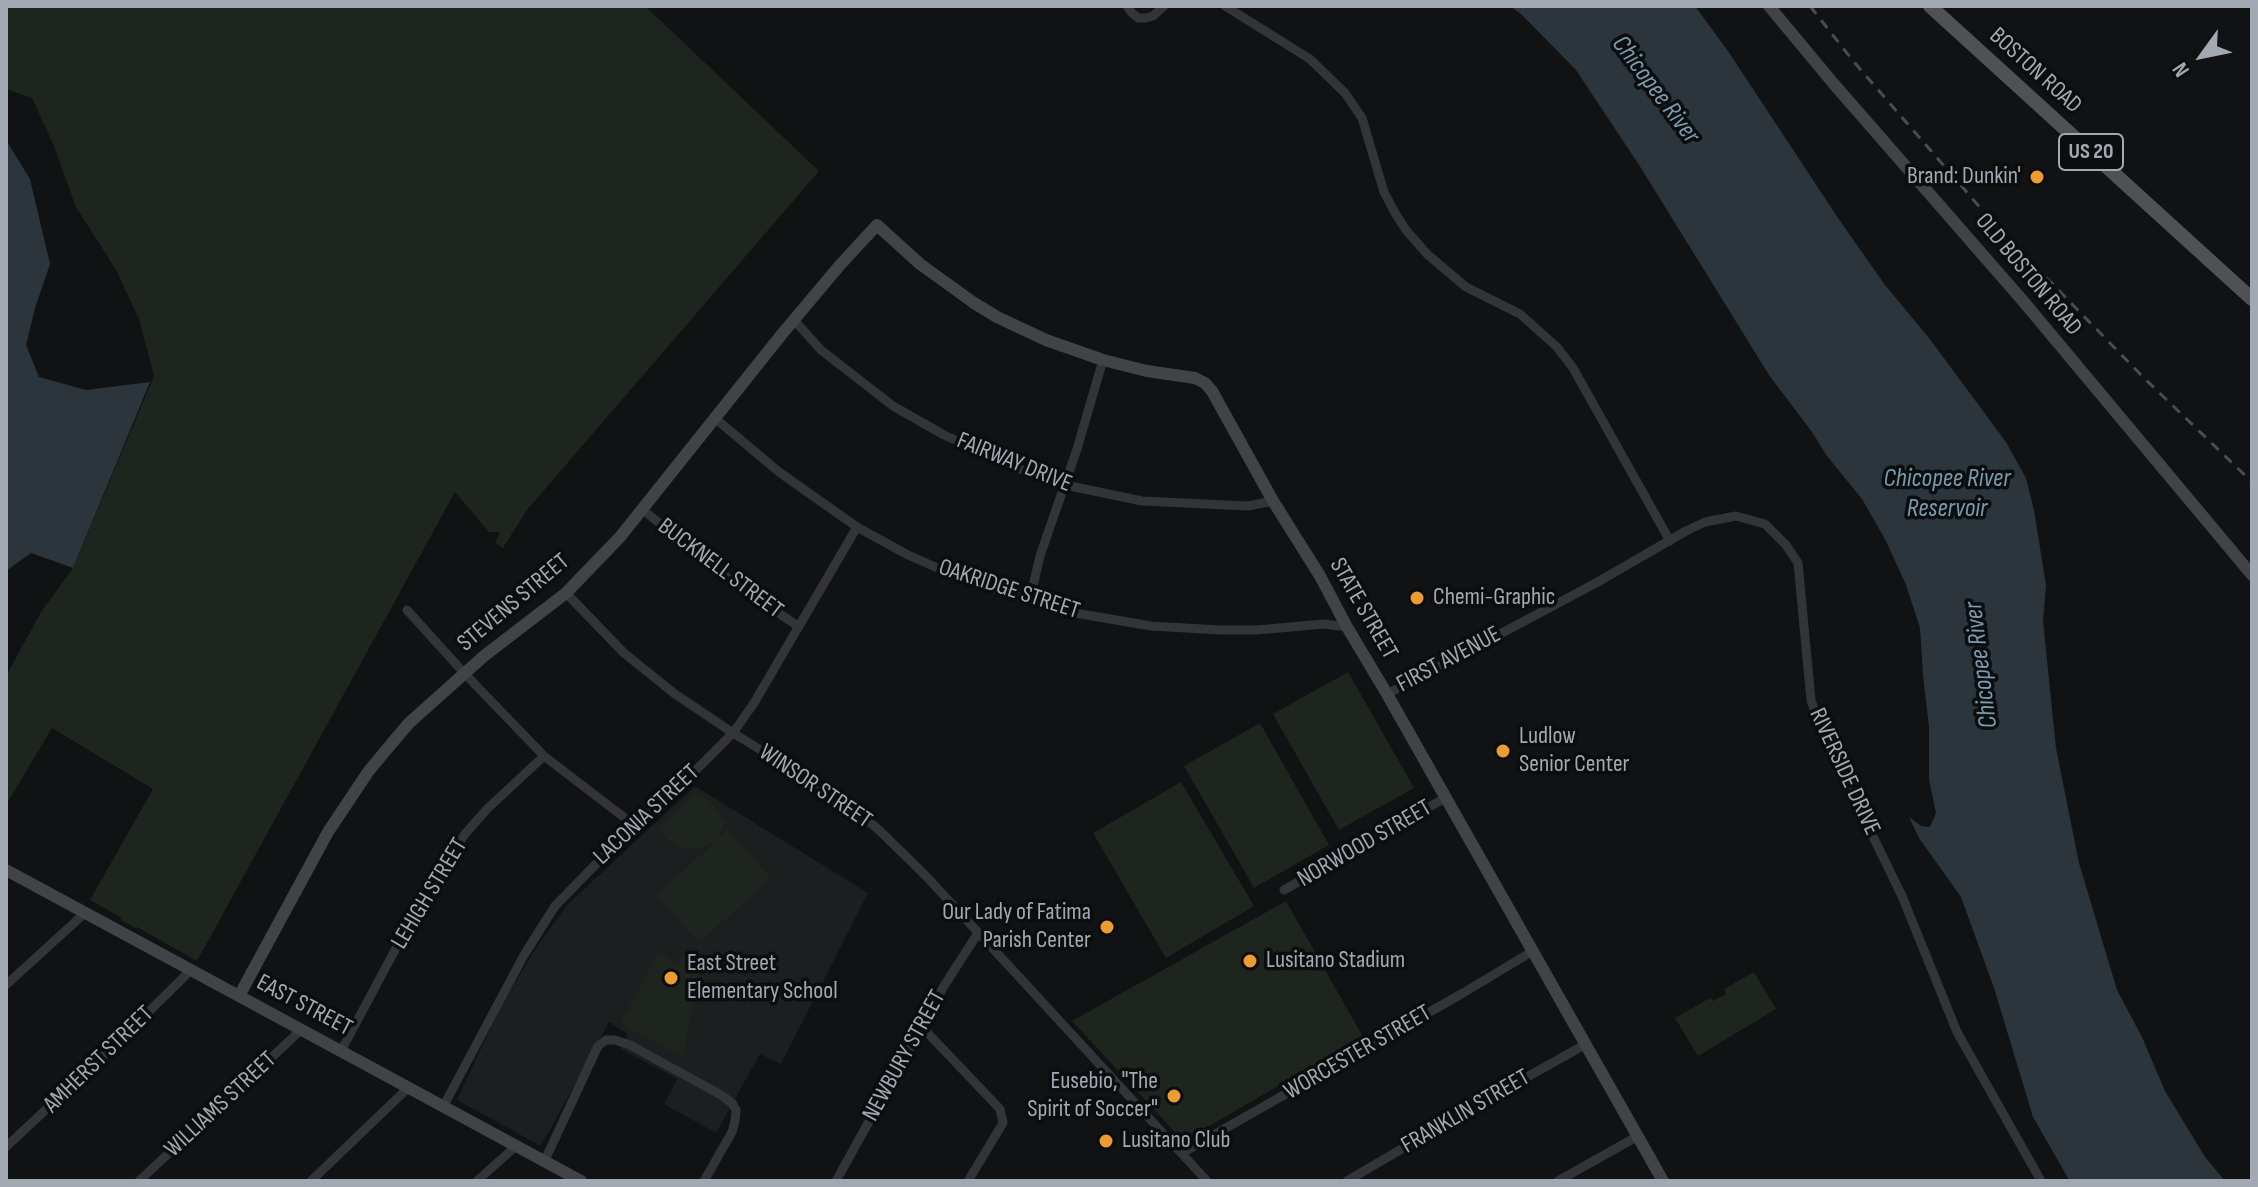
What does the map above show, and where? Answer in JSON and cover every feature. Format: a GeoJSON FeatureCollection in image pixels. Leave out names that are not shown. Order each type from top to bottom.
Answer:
{"type":"FeatureCollection","features":[{"type":"Feature","properties":{"kind":"main road","name":"BOSTON ROAD"},"geometry":{"type":"LineString","coordinates":[[1930,6],[2252,299]]}},
{"type":"Feature","properties":{"kind":"street"},"geometry":{"type":"LineString","coordinates":[[1127,6],[1138,18],[1153,16],[1164,6]]}},
{"type":"Feature","properties":{"kind":"street"},"geometry":{"type":"LineString","coordinates":[[1225,6],[1287,42],[1310,59],[1345,93],[1362,118],[1384,192],[1406,230],[1427,254],[1466,287],[1520,314],[1557,347],[1573,368],[1670,541]]}},
{"type":"Feature","properties":{"kind":"street","name":"OLD BOSTON ROAD"},"geometry":{"type":"LineString","coordinates":[[1769,6],[2023,301],[2252,575]]}},
{"type":"Feature","properties":{"kind":"street","name":"STEVENS STREET"},"geometry":{"type":"LineString","coordinates":[[239,996],[328,832],[368,772],[409,723],[495,647],[566,593],[643,510],[794,320],[877,225]]}},
{"type":"Feature","properties":{"kind":"street","name":"STATE STREET"},"geometry":{"type":"LineString","coordinates":[[877,225],[920,264],[974,303],[1020,328],[1103,360],[1195,378],[1205,383],[1221,405],[1273,501],[1320,576],[1663,1181]]}},
{"type":"Feature","properties":{"kind":"street","name":"FAIRWAY DRIVE"},"geometry":{"type":"LineString","coordinates":[[794,320],[821,350],[893,406],[944,435],[1034,475],[1118,498],[1166,504],[1248,506],[1273,501]]}},
{"type":"Feature","properties":{"kind":"street"},"geometry":{"type":"LineString","coordinates":[[1030,599],[1040,556],[1103,360]]}},
{"type":"Feature","properties":{"kind":"street","name":"OAKRIDGE STREET"},"geometry":{"type":"LineString","coordinates":[[716,419],[779,472],[857,527],[945,572],[978,584],[1075,613],[1151,626],[1220,630],[1324,624],[1347,627]]}},
{"type":"Feature","properties":{"kind":"street","name":"BUCKNELL STREET"},"geometry":{"type":"LineString","coordinates":[[643,510],[738,586],[798,626]]}},
{"type":"Feature","properties":{"kind":"street","name":"RIVERSIDE DRIVE"},"geometry":{"type":"LineString","coordinates":[[1596,583],[1705,522],[1736,516],[1765,524],[1786,545],[1798,563],[1811,700],[1821,730],[1902,896],[1957,1032],[2041,1181]]}},
{"type":"Feature","properties":{"kind":"street","name":"LACONIA STREET"},"geometry":{"type":"LineString","coordinates":[[443,1107],[509,980],[555,906],[634,825],[679,787],[733,733],[754,703],[857,527]]}},
{"type":"Feature","properties":{"kind":"street","name":"FIRST AVENUE"},"geometry":{"type":"LineString","coordinates":[[1387,694],[1596,583]]}},
{"type":"Feature","properties":{"kind":"street","name":"WINSOR STREET"},"geometry":{"type":"LineString","coordinates":[[566,593],[624,653],[675,694],[864,816],[927,877],[1207,1181]]}},
{"type":"Feature","properties":{"kind":"street"},"geometry":{"type":"LineString","coordinates":[[407,610],[544,756],[634,825]]}},
{"type":"Feature","properties":{"kind":"street","name":"LEHIGH STREET"},"geometry":{"type":"LineString","coordinates":[[341,1051],[418,907],[449,857],[487,809],[544,756]]}},
{"type":"Feature","properties":{"kind":"street","name":"NORWOOD STREET"},"geometry":{"type":"LineString","coordinates":[[1284,890],[1445,798]]}},
{"type":"Feature","properties":{"kind":"street","name":"EAST STREET"},"geometry":{"type":"LineString","coordinates":[[6,870],[581,1181]]}},
{"type":"Feature","properties":{"kind":"street"},"geometry":{"type":"LineString","coordinates":[[6,985],[86,912]]}},
{"type":"Feature","properties":{"kind":"street","name":"NEWBURY STREET"},"geometry":{"type":"LineString","coordinates":[[836,1181],[921,1026],[978,933]]}},
{"type":"Feature","properties":{"kind":"street","name":"WORCESTER STREET"},"geometry":{"type":"LineString","coordinates":[[1182,1153],[1533,951]]}},
{"type":"Feature","properties":{"kind":"street","name":"AMHERST STREET"},"geometry":{"type":"LineString","coordinates":[[6,1147],[190,971]]}},
{"type":"Feature","properties":{"kind":"street"},"geometry":{"type":"LineString","coordinates":[[921,1026],[1000,1109],[1003,1123],[968,1181]]}},
{"type":"Feature","properties":{"kind":"street","name":"WILLIAMS STREET"},"geometry":{"type":"LineString","coordinates":[[139,1181],[302,1029]]}},
{"type":"Feature","properties":{"kind":"street"},"geometry":{"type":"LineString","coordinates":[[545,1160],[598,1046],[606,1040],[615,1040],[630,1045],[732,1103],[736,1110],[732,1132],[704,1181]]}},
{"type":"Feature","properties":{"kind":"street","name":"FRANKLIN STREET"},"geometry":{"type":"LineString","coordinates":[[1347,1181],[1586,1044]]}},
{"type":"Feature","properties":{"kind":"street"},"geometry":{"type":"LineString","coordinates":[[311,1181],[408,1088]]}},
{"type":"Feature","properties":{"kind":"street"},"geometry":{"type":"LineString","coordinates":[[1558,1181],[1638,1136]]}},
{"type":"Feature","properties":{"kind":"street"},"geometry":{"type":"LineString","coordinates":[[477,1181],[516,1146]]}},
{"type":"Feature","properties":{"kind":"shaded area"},"geometry":{"type":"Polygon","coordinates":[[[6,6],[645,6],[819,171],[527,510],[503,548],[495,543],[500,532],[489,532],[455,492],[197,961],[90,900],[153,789],[52,728],[6,805],[6,676],[41,612],[73,568],[154,376],[139,319],[116,270],[76,207],[54,146],[32,98],[6,89],[6,6]]]}},
{"type":"Feature","properties":{"kind":"shaded area"},"geometry":{"type":"Polygon","coordinates":[[[1348,672],[1414,788],[1339,830],[1273,714],[1348,672]]]}},
{"type":"Feature","properties":{"kind":"shaded area"},"geometry":{"type":"Polygon","coordinates":[[[1260,723],[1329,845],[1254,888],[1184,766],[1260,723]]]}},
{"type":"Feature","properties":{"kind":"shaded area"},"geometry":{"type":"Polygon","coordinates":[[[1181,782],[1254,906],[1166,958],[1093,833],[1181,782]]]}},
{"type":"Feature","properties":{"kind":"shaded area","name":"East Street Elementary School"},"geometry":{"type":"Polygon","coordinates":[[[695,786],[868,893],[781,1064],[760,1054],[716,1133],[664,1104],[677,1079],[621,1049],[628,1034],[609,1022],[541,1146],[457,1100],[500,1008],[536,948],[567,905],[695,786]]]}},
{"type":"Feature","properties":{"kind":"shaded area"},"geometry":{"type":"Polygon","coordinates":[[[699,793],[707,798],[726,822],[717,839],[727,830],[771,878],[699,943],[656,895],[714,843],[694,849],[680,847],[668,840],[659,828],[699,793]]]}},
{"type":"Feature","properties":{"kind":"shaded area","name":"Lusitano Stadium"},"geometry":{"type":"Polygon","coordinates":[[[1286,901],[1363,1037],[1183,1141],[1072,1021],[1286,901]]]}},
{"type":"Feature","properties":{"kind":"shaded area"},"geometry":{"type":"Polygon","coordinates":[[[659,952],[677,964],[684,955],[701,964],[683,1057],[621,1022],[659,952]]]}},
{"type":"Feature","properties":{"kind":"shaded area"},"geometry":{"type":"Polygon","coordinates":[[[1754,972],[1776,1009],[1698,1056],[1675,1018],[1710,998],[1713,1001],[1726,994],[1724,989],[1754,972]]]}},
{"type":"Feature","properties":{"kind":"water","name":"Chicopee River Reservoir"},"geometry":{"type":"Polygon","coordinates":[[[1510,6],[1695,6],[1885,285],[1929,338],[2006,442],[2026,478],[2034,510],[2046,585],[2043,621],[2056,748],[2079,863],[2117,990],[2142,1037],[2165,1091],[2205,1157],[2225,1181],[2070,1181],[2068,1178],[2033,1117],[1994,988],[1961,897],[1919,838],[1909,817],[1921,826],[1930,827],[1936,813],[1929,780],[1929,727],[1920,628],[1906,585],[1886,541],[1862,499],[1769,375],[1641,168],[1576,70],[1510,6]]]}},
{"type":"Feature","properties":{"kind":"water"},"geometry":{"type":"Polygon","coordinates":[[[6,140],[30,179],[50,264],[26,345],[39,377],[86,390],[150,382],[73,568],[31,553],[6,571],[6,140]]]}},
{"type":"Feature","properties":{"kind":"railway"},"geometry":{"type":"LineString","coordinates":[[1810,6],[1854,62],[1997,227],[2143,377],[2252,482]]}},
{"type":"Feature","properties":{"kind":"place","name":"Brand: Dunkin'"},"geometry":{"type":"Point","coordinates":[2037,177]}},
{"type":"Feature","properties":{"kind":"place","name":"Chemi-Graphic"},"geometry":{"type":"Point","coordinates":[1417,598]}},
{"type":"Feature","properties":{"kind":"place","name":"Ludlow Senior Center"},"geometry":{"type":"Point","coordinates":[1503,751]}},
{"type":"Feature","properties":{"kind":"place","name":"Our Lady of Fatima Parish Center"},"geometry":{"type":"Point","coordinates":[1107,927]}},
{"type":"Feature","properties":{"kind":"place","name":"Lusitano Stadium"},"geometry":{"type":"Point","coordinates":[1250,961]}},
{"type":"Feature","properties":{"kind":"place","name":"East Street Elementary School"},"geometry":{"type":"Point","coordinates":[671,978]}},
{"type":"Feature","properties":{"kind":"place","name":"Eusebio, \"The Spirit of Soccer\""},"geometry":{"type":"Point","coordinates":[1174,1096]}},
{"type":"Feature","properties":{"kind":"place","name":"Lusitano Club"},"geometry":{"type":"Point","coordinates":[1106,1141]}},
{"type":"Feature","properties":{"kind":"water label","name":"Chicopee River"},"geometry":{"type":"Point","coordinates":[1655,90]}},
{"type":"Feature","properties":{"kind":"water label","name":"Chicopee River"},"geometry":{"type":"Point","coordinates":[1982,665]}}]}
